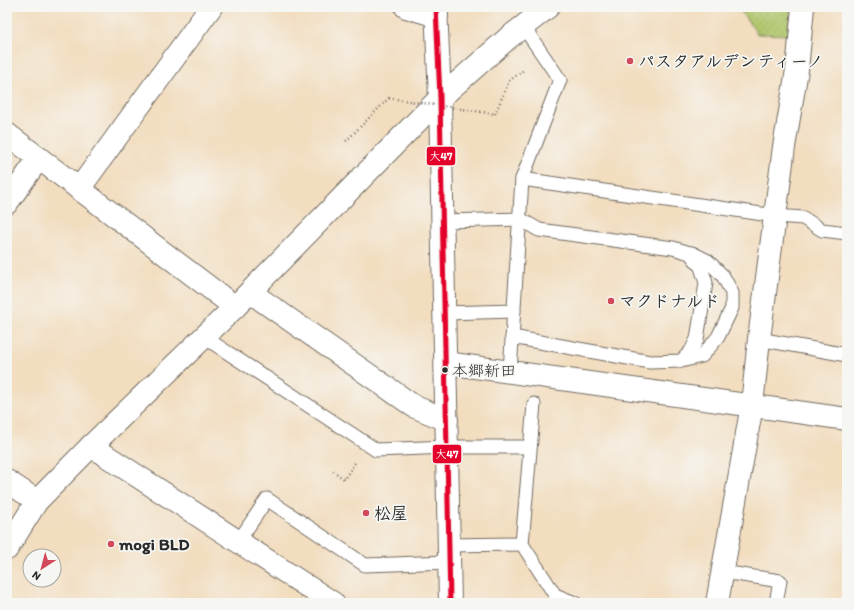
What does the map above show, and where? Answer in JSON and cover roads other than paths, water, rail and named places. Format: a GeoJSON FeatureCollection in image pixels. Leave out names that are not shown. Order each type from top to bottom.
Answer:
{"type":"FeatureCollection","features":[{"type":"Feature","properties":{"kind":"street"},"geometry":{"type":"LineString","coordinates":[[79,188],[211,7]]}},
{"type":"Feature","properties":{"kind":"street"},"geometry":{"type":"LineString","coordinates":[[406,7],[437,11],[443,221],[450,603]]}},
{"type":"Feature","properties":{"kind":"street"},"geometry":{"type":"LineString","coordinates":[[7,550],[37,501],[91,446],[235,307],[440,98],[523,26],[548,7]]}},
{"type":"Feature","properties":{"kind":"street"},"geometry":{"type":"LineString","coordinates":[[717,603],[752,405],[784,147],[797,70],[803,7]]}},
{"type":"Feature","properties":{"kind":"street"},"geometry":{"type":"LineString","coordinates":[[7,134],[235,307]]}},
{"type":"Feature","properties":{"kind":"street"},"geometry":{"type":"LineString","coordinates":[[7,203],[39,158]]}},
{"type":"Feature","properties":{"kind":"street"},"geometry":{"type":"LineString","coordinates":[[250,292],[415,407],[446,420]]}},
{"type":"Feature","properties":{"kind":"street"},"geometry":{"type":"LineString","coordinates":[[446,363],[847,419]]}},
{"type":"Feature","properties":{"kind":"street"},"geometry":{"type":"LineString","coordinates":[[91,446],[333,603]]}},
{"type":"Feature","properties":{"kind":"street"},"geometry":{"type":"LineString","coordinates":[[7,481],[37,501]]}},
{"type":"Feature","properties":{"kind":"lane"},"geometry":{"type":"LineString","coordinates":[[510,372],[522,178],[560,80],[523,26]]}},
{"type":"Feature","properties":{"kind":"lane"},"geometry":{"type":"LineString","coordinates":[[522,178],[776,216],[803,218],[822,230],[847,233]]}},
{"type":"Feature","properties":{"kind":"lane"},"geometry":{"type":"LineString","coordinates":[[443,221],[520,219],[539,230],[673,248],[708,260],[723,276],[732,293],[732,308],[718,337],[702,356],[681,361],[650,362],[512,337]]}},
{"type":"Feature","properties":{"kind":"lane"},"geometry":{"type":"LineString","coordinates":[[681,361],[692,351],[697,338],[706,283],[701,267],[690,253]]}},
{"type":"Feature","properties":{"kind":"lane"},"geometry":{"type":"LineString","coordinates":[[445,313],[514,310]]}},
{"type":"Feature","properties":{"kind":"lane"},"geometry":{"type":"LineString","coordinates":[[204,337],[376,450],[447,447],[530,447]]}},
{"type":"Feature","properties":{"kind":"lane"},"geometry":{"type":"LineString","coordinates":[[759,340],[847,355]]}},
{"type":"Feature","properties":{"kind":"lane"},"geometry":{"type":"LineString","coordinates":[[534,404],[522,544],[554,596],[575,603]]}},
{"type":"Feature","properties":{"kind":"lane"},"geometry":{"type":"LineString","coordinates":[[238,542],[267,499],[365,565],[522,544]]}},
{"type":"Feature","properties":{"kind":"lane"},"geometry":{"type":"LineString","coordinates":[[723,572],[780,581],[776,603]]}},
{"type":"Feature","properties":{"kind":"place","name":"パスタアルデンティーノ"},"geometry":{"type":"Point","coordinates":[630,61]}},
{"type":"Feature","properties":{"kind":"place","name":"マクドナルド"},"geometry":{"type":"Point","coordinates":[611,301]}},
{"type":"Feature","properties":{"kind":"place","name":"本郷新田"},"geometry":{"type":"Point","coordinates":[445,370]}},
{"type":"Feature","properties":{"kind":"place","name":"松屋"},"geometry":{"type":"Point","coordinates":[366,513]}},
{"type":"Feature","properties":{"kind":"place","name":"mogi BLD"},"geometry":{"type":"Point","coordinates":[111,544]}}]}
